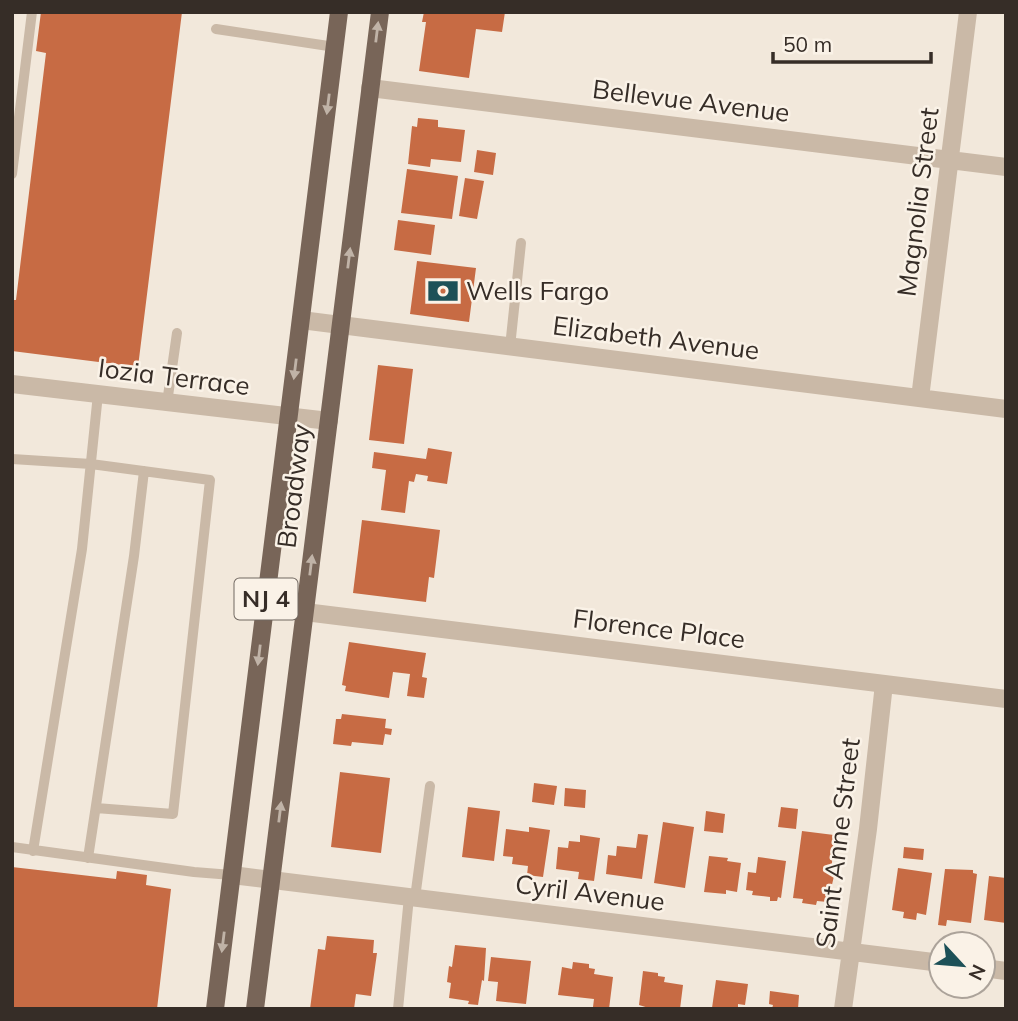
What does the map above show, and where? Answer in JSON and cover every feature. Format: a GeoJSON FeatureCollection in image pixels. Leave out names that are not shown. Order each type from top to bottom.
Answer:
{"type":"FeatureCollection","features":[{"type":"Feature","properties":{"kind":"main road","name":"Broadway"},"geometry":{"type":"LineString","coordinates":[[215,1009],[339,12]]}},
{"type":"Feature","properties":{"kind":"main road","name":"Broadway"},"geometry":{"type":"LineString","coordinates":[[255,1009],[380,12]]}},
{"type":"Feature","properties":{"kind":"street","name":"Magnolia Street"},"geometry":{"type":"LineString","coordinates":[[920,398],[968,12]]}},
{"type":"Feature","properties":{"kind":"street","name":"Bellevue Avenue"},"geometry":{"type":"LineString","coordinates":[[370,88],[1006,167]]}},
{"type":"Feature","properties":{"kind":"street","name":"Elizabeth Avenue"},"geometry":{"type":"LineString","coordinates":[[301,320],[1006,409]]}},
{"type":"Feature","properties":{"kind":"street","name":"Iozia Terrace"},"geometry":{"type":"LineString","coordinates":[[12,384],[329,421]]}},
{"type":"Feature","properties":{"kind":"street","name":"Florence Place"},"geometry":{"type":"LineString","coordinates":[[305,612],[1006,699]]}},
{"type":"Feature","properties":{"kind":"street","name":"Saint Anne Street"},"geometry":{"type":"LineString","coordinates":[[843,1009],[868,829],[884,684]]}},
{"type":"Feature","properties":{"kind":"street","name":"Cyril Avenue"},"geometry":{"type":"LineString","coordinates":[[232,875],[927,961]]}},
{"type":"Feature","properties":{"kind":"lane"},"geometry":{"type":"LineString","coordinates":[[12,174],[32,12]]}},
{"type":"Feature","properties":{"kind":"lane"},"geometry":{"type":"LineString","coordinates":[[216,29],[335,47]]}},
{"type":"Feature","properties":{"kind":"lane"},"geometry":{"type":"LineString","coordinates":[[510,346],[521,243]]}},
{"type":"Feature","properties":{"kind":"lane"},"geometry":{"type":"LineString","coordinates":[[167,402],[177,334]]}},
{"type":"Feature","properties":{"kind":"lane"},"geometry":{"type":"LineString","coordinates":[[33,850],[82,550],[98,394]]}},
{"type":"Feature","properties":{"kind":"lane"},"geometry":{"type":"LineString","coordinates":[[12,459],[91,464],[211,480],[173,814],[96,808]]}},
{"type":"Feature","properties":{"kind":"lane"},"geometry":{"type":"LineString","coordinates":[[88,858],[134,556],[144,471]]}},
{"type":"Feature","properties":{"kind":"lane"},"geometry":{"type":"LineString","coordinates":[[398,1009],[430,786]]}},
{"type":"Feature","properties":{"kind":"lane"},"geometry":{"type":"LineString","coordinates":[[12,847],[232,875]]}},
{"type":"Feature","properties":{"kind":"building"},"geometry":{"type":"Polygon","coordinates":[[[41,12],[182,12],[138,367],[12,351],[12,300],[16,300],[46,53],[36,51],[41,12]]]}},
{"type":"Feature","properties":{"kind":"building"},"geometry":{"type":"Polygon","coordinates":[[[424,12],[505,12],[502,32],[476,29],[469,78],[419,71],[426,22],[422,22],[424,12]]]}},
{"type":"Feature","properties":{"kind":"building"},"geometry":{"type":"Polygon","coordinates":[[[418,118],[438,120],[438,127],[465,130],[461,162],[431,159],[430,167],[408,164],[412,126],[417,127],[418,118]]]}},
{"type":"Feature","properties":{"kind":"building"},"geometry":{"type":"Polygon","coordinates":[[[477,150],[496,153],[493,175],[474,172],[477,150]]]}},
{"type":"Feature","properties":{"kind":"building"},"geometry":{"type":"Polygon","coordinates":[[[407,169],[458,176],[452,219],[401,213],[407,169]]]}},
{"type":"Feature","properties":{"kind":"building"},"geometry":{"type":"Polygon","coordinates":[[[465,178],[484,181],[477,219],[459,216],[465,178]]]}},
{"type":"Feature","properties":{"kind":"building"},"geometry":{"type":"Polygon","coordinates":[[[398,220],[435,225],[431,255],[394,250],[398,220]]]}},
{"type":"Feature","properties":{"kind":"building","name":"Wells Fargo"},"geometry":{"type":"Polygon","coordinates":[[[417,261],[476,268],[469,322],[410,314],[417,261]]]}},
{"type":"Feature","properties":{"kind":"building"},"geometry":{"type":"Polygon","coordinates":[[[378,365],[413,369],[404,444],[369,440],[378,365]]]}},
{"type":"Feature","properties":{"kind":"building"},"geometry":{"type":"Polygon","coordinates":[[[428,448],[452,452],[447,484],[427,481],[428,476],[416,474],[414,482],[409,481],[405,513],[381,510],[386,470],[372,468],[374,452],[426,459],[428,448]]]}},
{"type":"Feature","properties":{"kind":"building"},"geometry":{"type":"Polygon","coordinates":[[[362,520],[440,530],[434,578],[429,577],[426,602],[353,593],[362,520]]]}},
{"type":"Feature","properties":{"kind":"building"},"geometry":{"type":"Polygon","coordinates":[[[349,642],[426,653],[422,677],[427,678],[424,698],[407,696],[410,674],[393,672],[389,698],[345,691],[346,686],[342,685],[349,642]]]}},
{"type":"Feature","properties":{"kind":"building"},"geometry":{"type":"Polygon","coordinates":[[[342,714],[386,719],[385,728],[392,729],[391,735],[385,734],[383,745],[352,742],[351,746],[333,744],[336,719],[341,719],[342,714]]]}},
{"type":"Feature","properties":{"kind":"building"},"geometry":{"type":"Polygon","coordinates":[[[340,772],[390,778],[381,853],[331,847],[340,772]]]}},
{"type":"Feature","properties":{"kind":"building"},"geometry":{"type":"Polygon","coordinates":[[[534,783],[557,786],[554,805],[532,802],[534,783]]]}},
{"type":"Feature","properties":{"kind":"building"},"geometry":{"type":"Polygon","coordinates":[[[565,788],[586,790],[585,808],[564,806],[565,788]]]}},
{"type":"Feature","properties":{"kind":"building"},"geometry":{"type":"Polygon","coordinates":[[[468,807],[500,811],[494,861],[462,857],[468,807]]]}},
{"type":"Feature","properties":{"kind":"building"},"geometry":{"type":"Polygon","coordinates":[[[781,807],[798,809],[796,829],[778,827],[781,807]]]}},
{"type":"Feature","properties":{"kind":"building"},"geometry":{"type":"Polygon","coordinates":[[[706,811],[725,814],[723,833],[704,831],[706,811]]]}},
{"type":"Feature","properties":{"kind":"building"},"geometry":{"type":"Polygon","coordinates":[[[663,822],[694,827],[685,888],[654,883],[663,822]]]}},
{"type":"Feature","properties":{"kind":"building"},"geometry":{"type":"Polygon","coordinates":[[[529,827],[550,830],[543,877],[527,875],[528,866],[512,864],[513,857],[503,856],[506,829],[529,832],[529,827]]]}},
{"type":"Feature","properties":{"kind":"building"},"geometry":{"type":"Polygon","coordinates":[[[802,831],[834,835],[831,876],[834,876],[828,902],[817,901],[816,905],[802,903],[803,899],[793,898],[802,831]]]}},
{"type":"Feature","properties":{"kind":"building"},"geometry":{"type":"Polygon","coordinates":[[[638,834],[648,835],[642,879],[606,874],[608,855],[616,856],[617,846],[636,848],[638,834]]]}},
{"type":"Feature","properties":{"kind":"building"},"geometry":{"type":"Polygon","coordinates":[[[580,835],[600,838],[594,881],[578,879],[579,872],[556,869],[558,847],[568,848],[569,841],[580,842],[580,835]]]}},
{"type":"Feature","properties":{"kind":"building"},"geometry":{"type":"Polygon","coordinates":[[[904,847],[924,849],[923,860],[903,858],[904,847]]]}},
{"type":"Feature","properties":{"kind":"building"},"geometry":{"type":"Polygon","coordinates":[[[709,856],[728,858],[727,861],[741,863],[737,892],[704,892],[709,856]]]}},
{"type":"Feature","properties":{"kind":"building"},"geometry":{"type":"Polygon","coordinates":[[[758,857],[786,861],[781,898],[778,897],[777,901],[770,901],[770,897],[752,895],[753,891],[746,890],[748,872],[756,873],[758,857]]]}},
{"type":"Feature","properties":{"kind":"building"},"geometry":{"type":"Polygon","coordinates":[[[12,867],[116,879],[117,871],[147,875],[146,885],[171,889],[157,1009],[12,1009],[12,867]]]}},
{"type":"Feature","properties":{"kind":"building"},"geometry":{"type":"Polygon","coordinates":[[[898,868],[932,873],[926,915],[917,913],[916,920],[903,918],[904,912],[892,910],[898,868]]]}},
{"type":"Feature","properties":{"kind":"building"},"geometry":{"type":"Polygon","coordinates":[[[945,869],[973,870],[973,873],[977,874],[971,923],[947,920],[946,926],[938,925],[945,869]]]}},
{"type":"Feature","properties":{"kind":"building"},"geometry":{"type":"Polygon","coordinates":[[[989,876],[1006,878],[1006,923],[984,920],[989,876]]]}},
{"type":"Feature","properties":{"kind":"building"},"geometry":{"type":"Polygon","coordinates":[[[327,936],[374,940],[373,953],[377,953],[371,996],[356,994],[354,1009],[310,1009],[318,949],[325,950],[327,936]]]}},
{"type":"Feature","properties":{"kind":"building"},"geometry":{"type":"Polygon","coordinates":[[[455,945],[486,948],[484,981],[482,980],[478,1005],[449,998],[451,983],[447,982],[455,945]]]}},
{"type":"Feature","properties":{"kind":"building"},"geometry":{"type":"Polygon","coordinates":[[[491,957],[531,961],[526,1004],[496,1001],[498,982],[488,981],[491,957]]]}},
{"type":"Feature","properties":{"kind":"building"},"geometry":{"type":"Polygon","coordinates":[[[573,962],[589,964],[589,968],[595,969],[594,974],[613,977],[609,1009],[593,1007],[594,999],[558,995],[562,967],[572,969],[573,962]]]}},
{"type":"Feature","properties":{"kind":"building"},"geometry":{"type":"Polygon","coordinates":[[[643,971],[658,973],[658,976],[665,977],[664,982],[683,985],[680,1009],[652,1009],[639,1005],[643,971]]]}},
{"type":"Feature","properties":{"kind":"building"},"geometry":{"type":"Polygon","coordinates":[[[716,980],[748,984],[745,1005],[738,1004],[738,1009],[712,1008],[716,980]]]}},
{"type":"Feature","properties":{"kind":"building"},"geometry":{"type":"Polygon","coordinates":[[[770,991],[799,995],[798,1009],[772,1009],[773,1005],[769,1004],[770,991]]]}},
{"type":"Feature","properties":{"kind":"place","name":"Wells Fargo"},"geometry":{"type":"Point","coordinates":[443,291]}}]}
